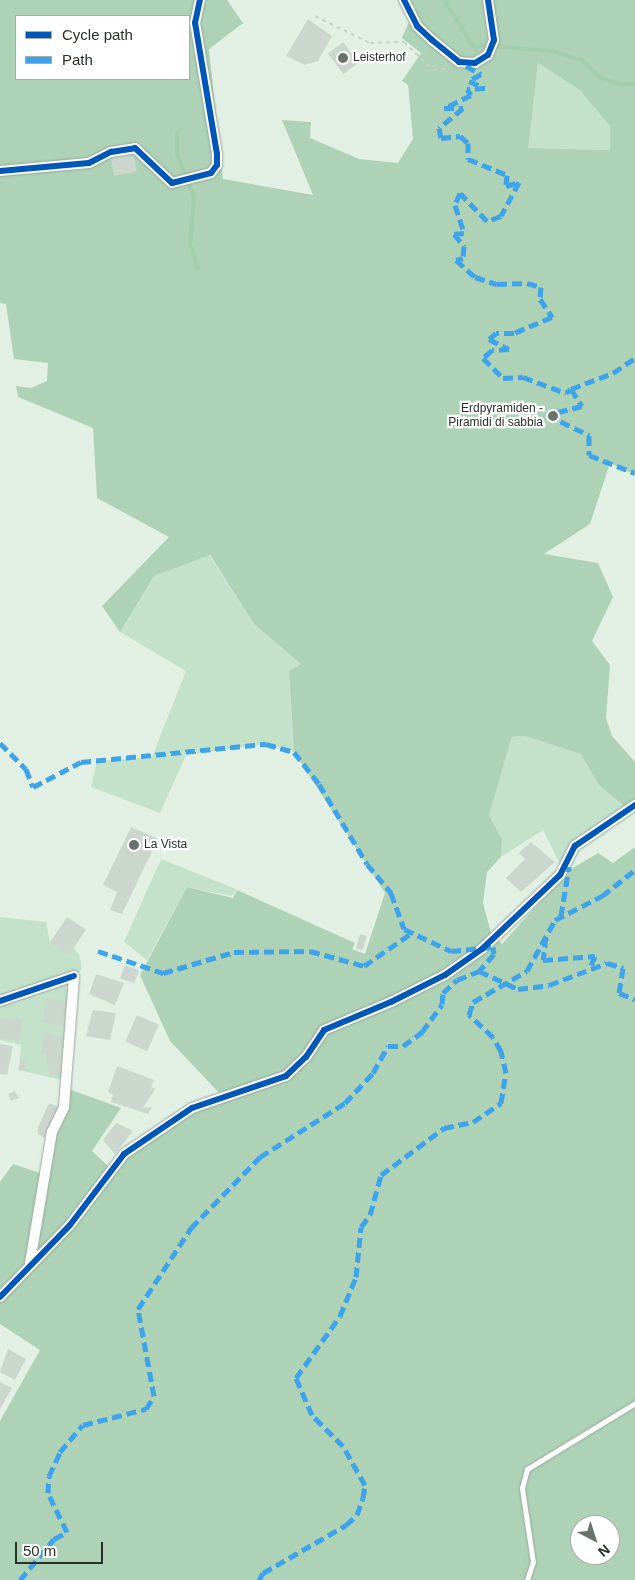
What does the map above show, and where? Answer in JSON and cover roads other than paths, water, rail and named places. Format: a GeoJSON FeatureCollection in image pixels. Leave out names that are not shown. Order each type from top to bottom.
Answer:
{"type":"FeatureCollection","features":[{"type":"Feature","properties":{"kind":"street"},"geometry":{"type":"LineString","coordinates":[[0,171],[89,163],[111,152],[135,148],[172,182],[179,183],[211,173],[217,165],[217,154],[196,23],[200,0]]}},
{"type":"Feature","properties":{"kind":"street"},"geometry":{"type":"LineString","coordinates":[[404,0],[417,26],[432,40],[459,62],[475,63],[488,55],[494,40],[488,0]]}},
{"type":"Feature","properties":{"kind":"street"},"geometry":{"type":"LineString","coordinates":[[0,1297],[30,1263],[70,1225],[124,1154],[192,1108],[286,1076],[306,1057],[324,1030],[391,1002],[452,970],[489,944],[560,875],[569,852],[635,805]]}},
{"type":"Feature","properties":{"kind":"street"},"geometry":{"type":"LineString","coordinates":[[0,1002],[74,976],[64,1107],[52,1132],[30,1263]]}},
{"type":"Feature","properties":{"kind":"lane"},"geometry":{"type":"LineString","coordinates":[[527,1580],[533,1562],[522,1488],[527,1469],[635,1403]]}},
{"type":"Feature","properties":{"kind":"waterway"},"geometry":{"type":"LineString","coordinates":[[444,0],[475,49],[482,45],[552,51],[582,60],[600,78],[623,85],[635,83]]}},
{"type":"Feature","properties":{"kind":"waterway"},"geometry":{"type":"LineString","coordinates":[[177,133],[177,154],[194,197],[190,244],[198,268]]}},
{"type":"Feature","properties":{"kind":"place","name":"Leisterhof"},"geometry":{"type":"Point","coordinates":[343,58]}},
{"type":"Feature","properties":{"kind":"place","name":"Erdpyramiden - Piramidi di sabbia"},"geometry":{"type":"Point","coordinates":[553,416]}},
{"type":"Feature","properties":{"kind":"place","name":"La Vista"},"geometry":{"type":"Point","coordinates":[134,845]}}]}
